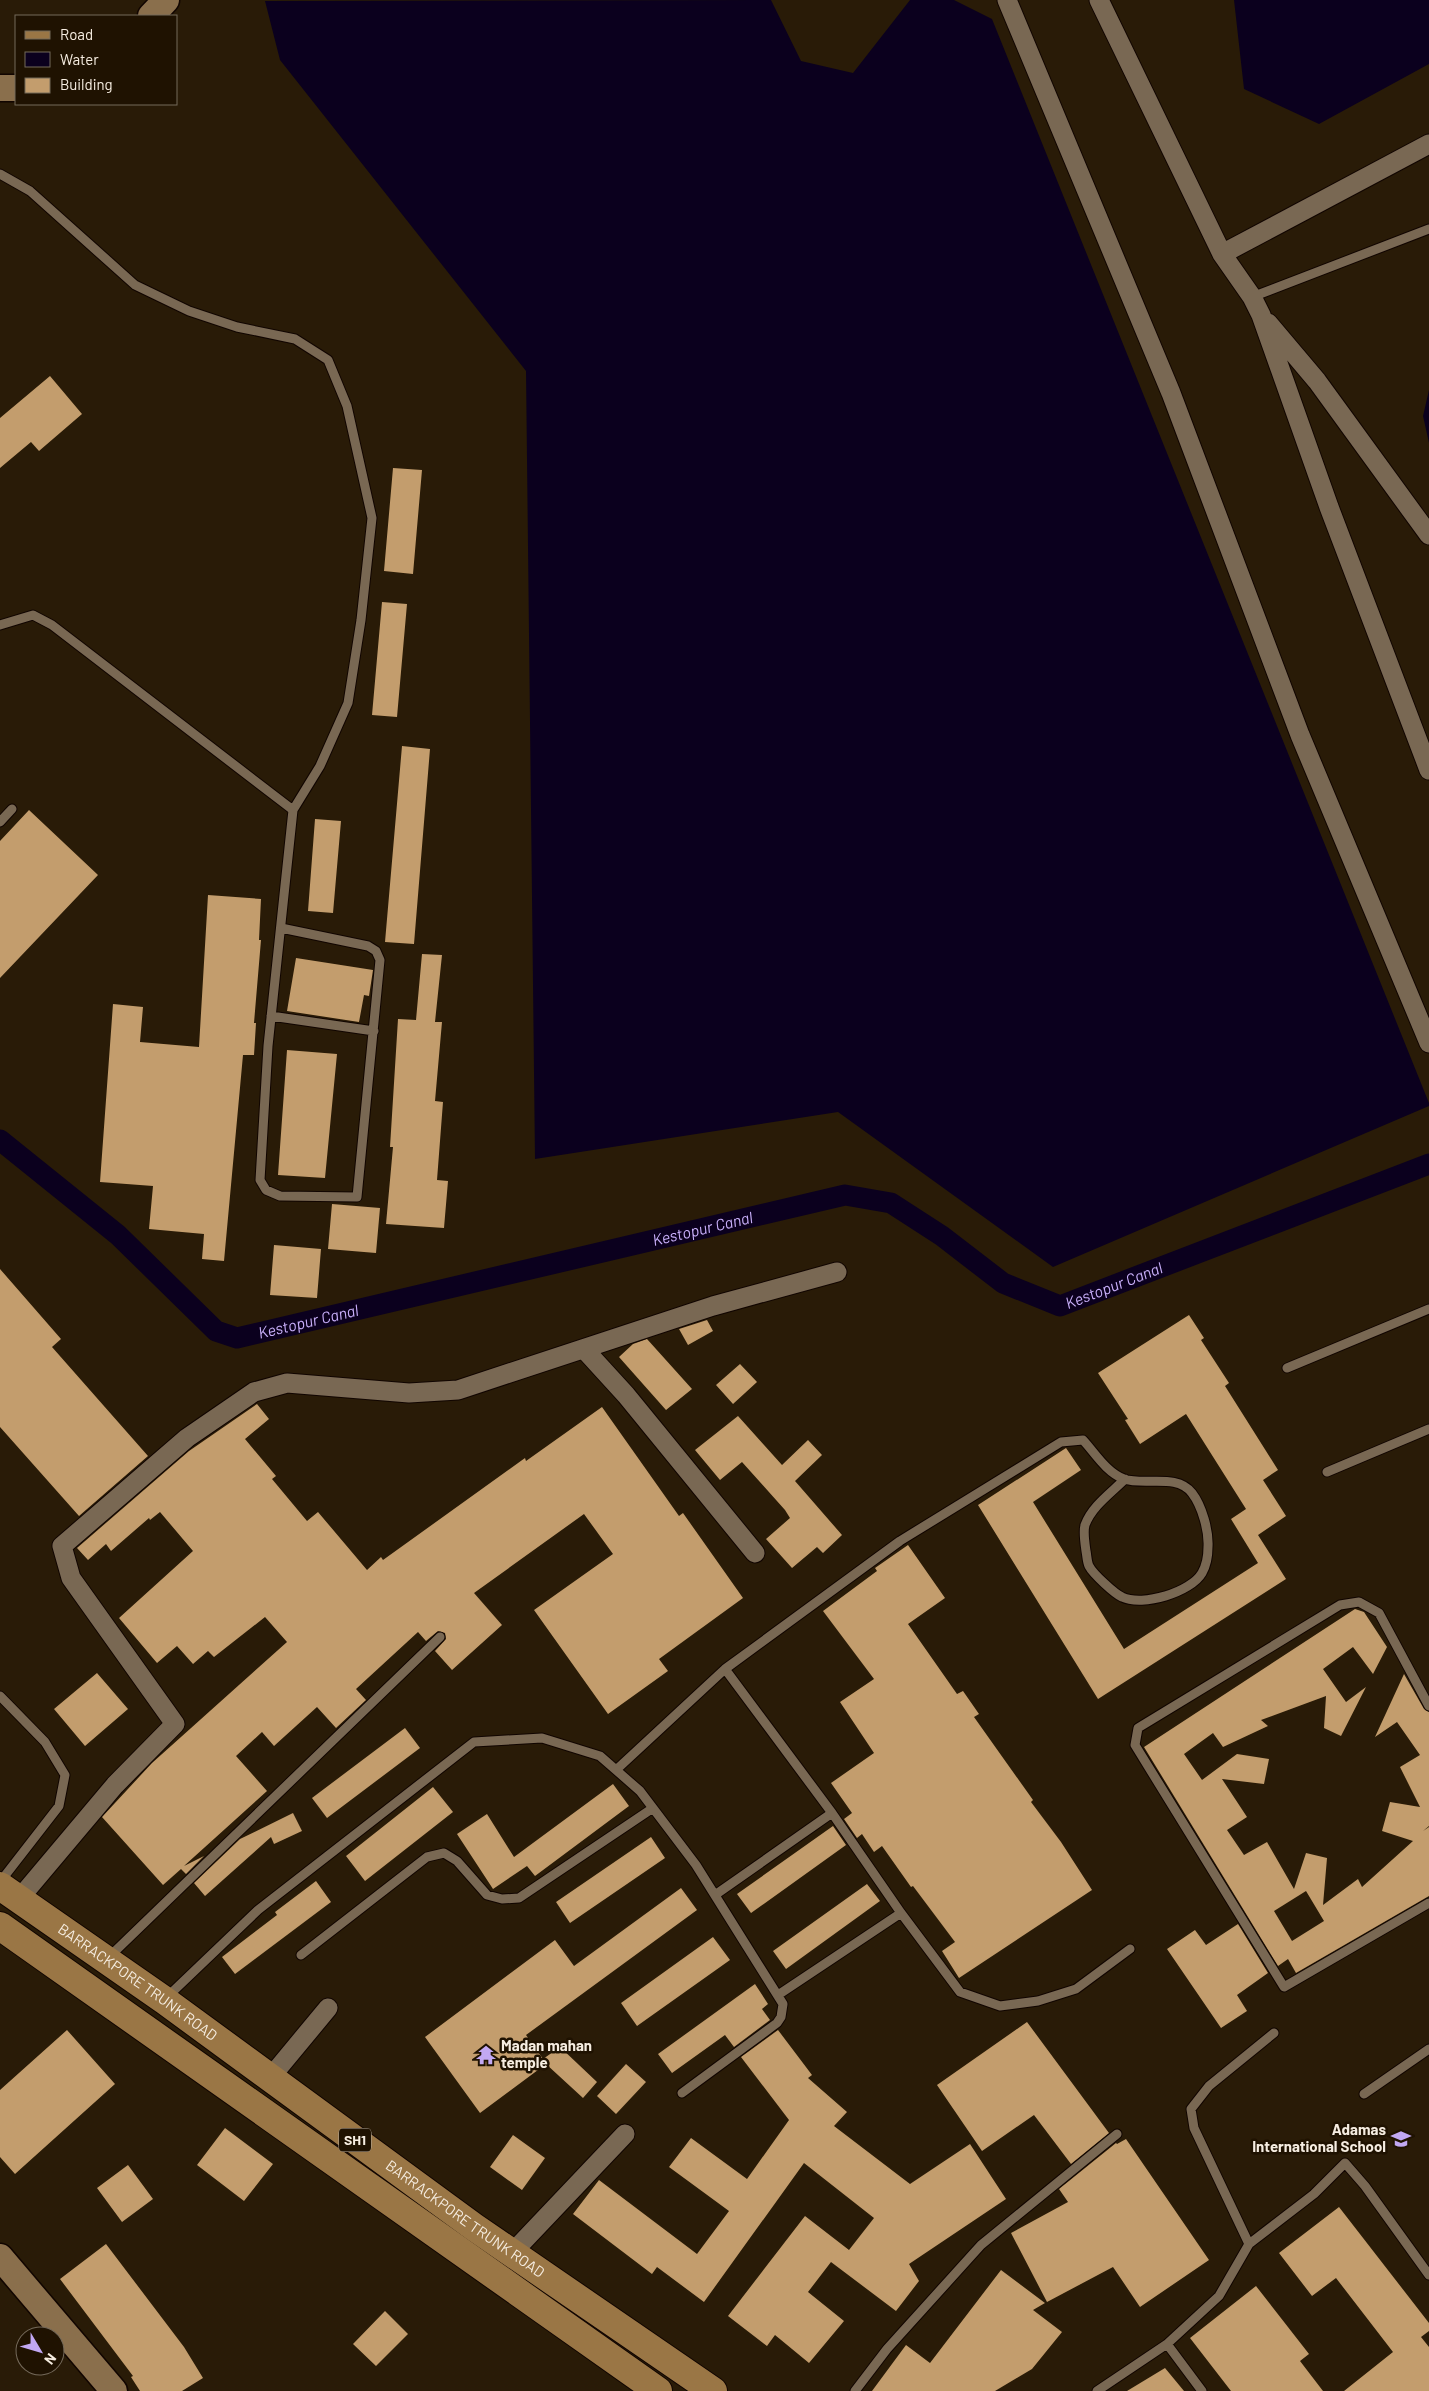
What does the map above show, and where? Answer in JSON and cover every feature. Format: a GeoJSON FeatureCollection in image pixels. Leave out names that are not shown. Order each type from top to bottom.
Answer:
{"type":"FeatureCollection","features":[{"type":"Feature","properties":{"kind":"main road","name":"BARRACKPORE TRUNK ROAD"},"geometry":{"type":"LineString","coordinates":[[6,1889],[164,2000],[512,2253],[713,2391]]}},
{"type":"Feature","properties":{"kind":"main road","name":"BARRACKPORE TRUNK ROAD"},"geometry":{"type":"LineString","coordinates":[[0,1926],[658,2391]]}},
{"type":"Feature","properties":{"kind":"street"},"geometry":{"type":"LineString","coordinates":[[153,15],[166,0]]}},
{"type":"Feature","properties":{"kind":"street"},"geometry":{"type":"LineString","coordinates":[[1007,0],[1170,393],[1300,735],[1429,1043]]}},
{"type":"Feature","properties":{"kind":"street"},"geometry":{"type":"LineString","coordinates":[[1100,0],[1222,254],[1252,297],[1261,315],[1330,508],[1424,736],[1429,770]]}},
{"type":"Feature","properties":{"kind":"street"},"geometry":{"type":"LineString","coordinates":[[0,88],[15,88]]}},
{"type":"Feature","properties":{"kind":"street"},"geometry":{"type":"LineString","coordinates":[[1222,254],[1429,144]]}},
{"type":"Feature","properties":{"kind":"street"},"geometry":{"type":"LineString","coordinates":[[1261,315],[1317,381],[1429,535]]}},
{"type":"Feature","properties":{"kind":"street"},"geometry":{"type":"LineString","coordinates":[[6,1889],[115,1785],[175,1724],[71,1578],[62,1546],[187,1438],[254,1392],[287,1383],[409,1393],[458,1390],[713,1306],[837,1272]]}},
{"type":"Feature","properties":{"kind":"street"},"geometry":{"type":"LineString","coordinates":[[584,1349],[626,1395],[755,1553]]}},
{"type":"Feature","properties":{"kind":"street"},"geometry":{"type":"LineString","coordinates":[[270,2078],[328,2008]]}},
{"type":"Feature","properties":{"kind":"street"},"geometry":{"type":"LineString","coordinates":[[512,2253],[625,2134]]}},
{"type":"Feature","properties":{"kind":"street"},"geometry":{"type":"LineString","coordinates":[[0,2257],[114,2391]]}},
{"type":"Feature","properties":{"kind":"lane"},"geometry":{"type":"LineString","coordinates":[[0,174],[30,192],[134,285],[189,311],[220,322],[295,339],[328,360],[348,406],[372,518],[361,620],[348,703],[320,766],[293,810],[271,1016],[260,1180],[266,1190],[280,1196],[357,1197],[380,979],[380,960],[376,951],[368,946],[281,928]]}},
{"type":"Feature","properties":{"kind":"lane"},"geometry":{"type":"LineString","coordinates":[[1252,297],[1429,229]]}},
{"type":"Feature","properties":{"kind":"lane"},"geometry":{"type":"LineString","coordinates":[[0,625],[33,615],[52,625],[293,810]]}},
{"type":"Feature","properties":{"kind":"lane"},"geometry":{"type":"LineString","coordinates":[[0,822],[12,808]]}},
{"type":"Feature","properties":{"kind":"lane"},"geometry":{"type":"LineString","coordinates":[[271,1016],[374,1031]]}},
{"type":"Feature","properties":{"kind":"lane"},"geometry":{"type":"LineString","coordinates":[[1287,1368],[1429,1309]]}},
{"type":"Feature","properties":{"kind":"lane"},"geometry":{"type":"LineString","coordinates":[[1327,1472],[1429,1429]]}},
{"type":"Feature","properties":{"kind":"lane"},"geometry":{"type":"LineString","coordinates":[[616,1770],[724,1669],[900,1541],[1061,1442],[1083,1440],[1110,1471],[1125,1479],[1182,1483],[1192,1492],[1198,1502],[1208,1537],[1206,1563],[1202,1573],[1192,1583],[1176,1592],[1143,1600],[1123,1598],[1089,1567],[1084,1527],[1093,1510],[1125,1479]]}},
{"type":"Feature","properties":{"kind":"lane"},"geometry":{"type":"LineString","coordinates":[[1429,1706],[1379,1614],[1359,1602],[1340,1605],[1138,1728],[1135,1745],[1284,1987],[1429,1903]]}},
{"type":"Feature","properties":{"kind":"lane"},"geometry":{"type":"LineString","coordinates":[[106,1960],[440,1637]]}},
{"type":"Feature","properties":{"kind":"lane"},"geometry":{"type":"LineString","coordinates":[[724,1669],[832,1813],[901,1913],[960,1992],[1000,2006],[1038,2001],[1076,1989],[1130,1949]]}},
{"type":"Feature","properties":{"kind":"lane"},"geometry":{"type":"LineString","coordinates":[[0,1696],[46,1742],[65,1775],[59,1806],[6,1889]]}},
{"type":"Feature","properties":{"kind":"lane"},"geometry":{"type":"LineString","coordinates":[[164,2000],[258,1910],[474,1742],[542,1738],[600,1756],[640,1791],[696,1865],[783,2004],[781,2016],[776,2023],[682,2093]]}},
{"type":"Feature","properties":{"kind":"lane"},"geometry":{"type":"LineString","coordinates":[[301,1955],[427,1857],[444,1854],[457,1861],[487,1895],[502,1899],[519,1898],[653,1808]]}},
{"type":"Feature","properties":{"kind":"lane"},"geometry":{"type":"LineString","coordinates":[[715,1895],[832,1813]]}},
{"type":"Feature","properties":{"kind":"lane"},"geometry":{"type":"LineString","coordinates":[[778,1995],[901,1913]]}},
{"type":"Feature","properties":{"kind":"lane"},"geometry":{"type":"LineString","coordinates":[[1250,2244],[1194,2128],[1190,2109],[1209,2086],[1274,2033]]}},
{"type":"Feature","properties":{"kind":"lane"},"geometry":{"type":"LineString","coordinates":[[1364,2094],[1429,2049]]}},
{"type":"Feature","properties":{"kind":"lane"},"geometry":{"type":"LineString","coordinates":[[855,2391],[887,2349],[981,2244],[1117,2134]]}},
{"type":"Feature","properties":{"kind":"lane"},"geometry":{"type":"LineString","coordinates":[[1097,2391],[1167,2344],[1219,2296],[1250,2244],[1314,2194],[1345,2163],[1365,2186],[1429,2275]]}},
{"type":"Feature","properties":{"kind":"lane"},"geometry":{"type":"LineString","coordinates":[[1167,2344],[1202,2391]]}},
{"type":"Feature","properties":{"kind":"water"},"geometry":{"type":"Polygon","coordinates":[[[771,0],[801,61],[853,73],[910,0],[954,0],[992,19],[1429,1103],[1429,1106],[1053,1267],[838,1112],[535,1159],[526,371],[280,60],[265,1],[771,0]]]}},
{"type":"Feature","properties":{"kind":"water"},"geometry":{"type":"Polygon","coordinates":[[[1234,0],[1429,0],[1429,64],[1319,124],[1244,89],[1234,0]]]}},
{"type":"Feature","properties":{"kind":"water"},"geometry":{"type":"Polygon","coordinates":[[[1429,390],[1429,443],[1423,416],[1429,390]]]}},
{"type":"Feature","properties":{"kind":"building"},"geometry":{"type":"Polygon","coordinates":[[[50,376],[82,414],[39,451],[31,442],[0,468],[0,418],[50,376]]]}},
{"type":"Feature","properties":{"kind":"building"},"geometry":{"type":"Polygon","coordinates":[[[393,468],[422,470],[413,574],[384,571],[393,468]]]}},
{"type":"Feature","properties":{"kind":"building"},"geometry":{"type":"Polygon","coordinates":[[[382,602],[407,604],[397,717],[372,715],[382,602]]]}},
{"type":"Feature","properties":{"kind":"building"},"geometry":{"type":"Polygon","coordinates":[[[402,746],[430,749],[414,944],[385,942],[402,746]]]}},
{"type":"Feature","properties":{"kind":"building"},"geometry":{"type":"Polygon","coordinates":[[[29,810],[98,875],[0,978],[0,841],[29,810]]]}},
{"type":"Feature","properties":{"kind":"building"},"geometry":{"type":"Polygon","coordinates":[[[315,819],[341,821],[333,913],[308,911],[315,819]]]}},
{"type":"Feature","properties":{"kind":"building"},"geometry":{"type":"Polygon","coordinates":[[[208,895],[261,899],[259,940],[261,940],[254,1023],[256,1023],[254,1055],[243,1055],[224,1261],[202,1259],[204,1234],[149,1229],[153,1186],[100,1182],[113,1004],[143,1007],[140,1042],[199,1047],[208,895]]]}},
{"type":"Feature","properties":{"kind":"building"},"geometry":{"type":"Polygon","coordinates":[[[422,954],[442,955],[435,1022],[442,1022],[435,1101],[443,1102],[437,1180],[448,1181],[444,1228],[386,1224],[393,1147],[390,1147],[398,1019],[416,1020],[422,954]]]}},
{"type":"Feature","properties":{"kind":"building"},"geometry":{"type":"Polygon","coordinates":[[[296,958],[373,970],[369,996],[364,995],[359,1022],[287,1011],[296,958]]]}},
{"type":"Feature","properties":{"kind":"building"},"geometry":{"type":"Polygon","coordinates":[[[287,1050],[337,1054],[325,1178],[278,1175],[287,1050]]]}},
{"type":"Feature","properties":{"kind":"building"},"geometry":{"type":"Polygon","coordinates":[[[332,1204],[380,1208],[376,1253],[328,1249],[332,1204]]]}},
{"type":"Feature","properties":{"kind":"building"},"geometry":{"type":"Polygon","coordinates":[[[274,1245],[321,1249],[317,1298],[270,1295],[274,1245]]]}},
{"type":"Feature","properties":{"kind":"building"},"geometry":{"type":"Polygon","coordinates":[[[0,1269],[61,1339],[52,1347],[148,1456],[79,1516],[0,1427],[0,1269]]]}},
{"type":"Feature","properties":{"kind":"building"},"geometry":{"type":"Polygon","coordinates":[[[1189,1315],[1204,1338],[1201,1340],[1229,1383],[1225,1386],[1278,1470],[1263,1480],[1286,1516],[1258,1535],[1286,1579],[1098,1699],[978,1505],[1066,1448],[1081,1470],[1033,1502],[1124,1649],[1258,1563],[1231,1519],[1246,1509],[1186,1414],[1140,1444],[1125,1420],[1128,1419],[1098,1373],[1189,1315]]]}},
{"type":"Feature","properties":{"kind":"building"},"geometry":{"type":"Polygon","coordinates":[[[707,1320],[713,1331],[688,1345],[679,1329],[707,1320]]]}},
{"type":"Feature","properties":{"kind":"building"},"geometry":{"type":"Polygon","coordinates":[[[647,1339],[692,1389],[666,1410],[619,1357],[633,1344],[647,1339]]]}},
{"type":"Feature","properties":{"kind":"building"},"geometry":{"type":"Polygon","coordinates":[[[740,1364],[757,1382],[733,1404],[716,1385],[740,1364]]]}},
{"type":"Feature","properties":{"kind":"building"},"geometry":{"type":"Polygon","coordinates":[[[257,1404],[269,1419],[245,1439],[276,1476],[272,1479],[307,1521],[318,1512],[367,1570],[381,1557],[383,1560],[525,1458],[526,1461],[602,1407],[679,1516],[683,1513],[743,1598],[659,1659],[668,1671],[608,1714],[534,1610],[613,1554],[584,1514],[474,1593],[502,1625],[452,1670],[435,1651],[446,1639],[445,1633],[438,1631],[426,1641],[418,1632],[356,1689],[366,1700],[336,1728],[317,1707],[274,1746],[262,1732],[236,1756],[267,1791],[184,1866],[204,1856],[186,1874],[181,1869],[163,1885],[102,1817],[152,1763],[287,1642],[265,1617],[214,1657],[208,1651],[193,1664],[177,1646],[157,1663],[119,1618],[193,1551],[160,1512],[150,1520],[149,1518],[111,1551],[106,1544],[88,1560],[77,1548],[189,1451],[257,1404]]]}},
{"type":"Feature","properties":{"kind":"building"},"geometry":{"type":"Polygon","coordinates":[[[738,1416],[782,1465],[808,1440],[822,1455],[795,1481],[842,1535],[823,1553],[817,1547],[792,1568],[766,1539],[790,1518],[785,1510],[742,1462],[720,1480],[695,1450],[738,1416]]]}},
{"type":"Feature","properties":{"kind":"building"},"geometry":{"type":"Polygon","coordinates":[[[908,1545],[945,1598],[908,1624],[957,1694],[963,1691],[979,1714],[974,1717],[1033,1800],[1031,1802],[1061,1842],[1092,1890],[959,1978],[942,1951],[955,1942],[913,1886],[911,1887],[882,1846],[874,1852],[862,1834],[857,1838],[844,1819],[852,1813],[831,1783],[874,1753],[840,1702],[874,1679],[823,1611],[877,1571],[875,1568],[908,1545]]]}},
{"type":"Feature","properties":{"kind":"building"},"geometry":{"type":"Polygon","coordinates":[[[1355,1609],[1364,1612],[1387,1647],[1373,1674],[1353,1647],[1323,1669],[1346,1702],[1366,1687],[1341,1736],[1324,1728],[1326,1696],[1261,1720],[1268,1726],[1223,1747],[1213,1733],[1184,1754],[1202,1780],[1237,1754],[1269,1759],[1264,1784],[1222,1779],[1247,1817],[1227,1830],[1244,1855],[1267,1842],[1294,1889],[1306,1853],[1327,1858],[1323,1905],[1358,1879],[1362,1887],[1413,1841],[1382,1831],[1390,1802],[1420,1807],[1400,1767],[1420,1755],[1397,1722],[1375,1737],[1404,1674],[1424,1709],[1429,1712],[1429,1826],[1423,1831],[1429,1827],[1429,1896],[1296,1973],[1288,1959],[1278,1966],[1144,1747],[1355,1609]],[[1306,1891],[1274,1911],[1292,1941],[1324,1921],[1306,1891]]]}},
{"type":"Feature","properties":{"kind":"building"},"geometry":{"type":"Polygon","coordinates":[[[97,1673],[128,1709],[85,1746],[54,1709],[97,1673]]]}},
{"type":"Feature","properties":{"kind":"building"},"geometry":{"type":"Polygon","coordinates":[[[405,1728],[420,1748],[327,1818],[312,1798],[405,1728]]]}},
{"type":"Feature","properties":{"kind":"building"},"geometry":{"type":"Polygon","coordinates":[[[613,1784],[629,1806],[535,1876],[527,1866],[493,1889],[457,1834],[487,1814],[514,1857],[613,1784]]]}},
{"type":"Feature","properties":{"kind":"building"},"geometry":{"type":"Polygon","coordinates":[[[433,1787],[453,1812],[365,1881],[346,1856],[433,1787]]]}},
{"type":"Feature","properties":{"kind":"building"},"geometry":{"type":"Polygon","coordinates":[[[293,1813],[302,1831],[274,1844],[271,1837],[205,1896],[194,1883],[240,1839],[293,1813]]]}},
{"type":"Feature","properties":{"kind":"building"},"geometry":{"type":"Polygon","coordinates":[[[833,1826],[846,1845],[751,1913],[737,1894],[833,1826]]]}},
{"type":"Feature","properties":{"kind":"building"},"geometry":{"type":"Polygon","coordinates":[[[651,1837],[665,1858],[570,1923],[556,1902],[651,1837]]]}},
{"type":"Feature","properties":{"kind":"building"},"geometry":{"type":"Polygon","coordinates":[[[316,1881],[331,1902],[235,1974],[222,1957],[277,1915],[275,1912],[316,1881]]]}},
{"type":"Feature","properties":{"kind":"building"},"geometry":{"type":"Polygon","coordinates":[[[867,1884],[880,1901],[786,1969],[773,1951],[867,1884]]]}},
{"type":"Feature","properties":{"kind":"building"},"geometry":{"type":"Polygon","coordinates":[[[681,1888],[697,1910],[526,2035],[543,2059],[560,2047],[597,2082],[583,2098],[546,2064],[480,2113],[425,2037],[555,1940],[574,1966],[681,1888]]]}},
{"type":"Feature","properties":{"kind":"building"},"geometry":{"type":"Polygon","coordinates":[[[1238,1924],[1268,1973],[1237,1995],[1247,2011],[1221,2028],[1167,1949],[1195,1930],[1206,1945],[1238,1924]]]}},
{"type":"Feature","properties":{"kind":"building"},"geometry":{"type":"Polygon","coordinates":[[[713,1937],[730,1960],[637,2026],[621,2003],[713,1937]]]}},
{"type":"Feature","properties":{"kind":"building"},"geometry":{"type":"Polygon","coordinates":[[[755,1984],[768,2004],[762,2009],[770,2020],[734,2047],[725,2035],[672,2073],[658,2054],[755,1984]]]}},
{"type":"Feature","properties":{"kind":"building"},"geometry":{"type":"Polygon","coordinates":[[[1027,2022],[1109,2133],[1071,2164],[1034,2115],[982,2151],[937,2085],[1027,2022]]]}},
{"type":"Feature","properties":{"kind":"building"},"geometry":{"type":"Polygon","coordinates":[[[67,2030],[115,2084],[15,2174],[0,2157],[0,2090],[67,2030]]]}},
{"type":"Feature","properties":{"kind":"building"},"geometry":{"type":"Polygon","coordinates":[[[778,2030],[812,2075],[808,2078],[847,2112],[834,2126],[910,2184],[970,2144],[1006,2199],[909,2264],[919,2281],[896,2311],[831,2262],[808,2292],[844,2321],[809,2363],[775,2335],[767,2346],[728,2316],[805,2216],[849,2250],[874,2218],[804,2163],[704,2302],[657,2267],[652,2274],[573,2214],[599,2180],[697,2254],[729,2211],[669,2167],[691,2138],[747,2179],[789,2120],[741,2057],[778,2030]]]}},
{"type":"Feature","properties":{"kind":"building"},"geometry":{"type":"Polygon","coordinates":[[[626,2064],[646,2082],[616,2114],[597,2096],[626,2064]]]}},
{"type":"Feature","properties":{"kind":"building"},"geometry":{"type":"Polygon","coordinates":[[[225,2128],[273,2164],[244,2201],[197,2165],[225,2128]]]}},
{"type":"Feature","properties":{"kind":"building"},"geometry":{"type":"Polygon","coordinates":[[[513,2135],[545,2158],[522,2190],[490,2167],[513,2135]]]}},
{"type":"Feature","properties":{"kind":"building"},"geometry":{"type":"Polygon","coordinates":[[[1126,2139],[1209,2260],[1140,2307],[1113,2267],[1047,2302],[1011,2233],[1068,2202],[1059,2189],[1116,2143],[1126,2139]]]}},
{"type":"Feature","properties":{"kind":"building"},"geometry":{"type":"Polygon","coordinates":[[[128,2165],[153,2199],[122,2222],[97,2188],[128,2165]]]}},
{"type":"Feature","properties":{"kind":"building"},"geometry":{"type":"Polygon","coordinates":[[[1339,2207],[1429,2323],[1429,2331],[1421,2337],[1429,2347],[1429,2391],[1344,2391],[1393,2352],[1336,2278],[1312,2296],[1279,2253],[1339,2207]]]}},
{"type":"Feature","properties":{"kind":"building"},"geometry":{"type":"Polygon","coordinates":[[[106,2244],[184,2347],[203,2378],[182,2391],[140,2391],[131,2377],[133,2376],[60,2279],[106,2244]]]}},
{"type":"Feature","properties":{"kind":"building"},"geometry":{"type":"Polygon","coordinates":[[[1001,2270],[1045,2303],[1033,2310],[1062,2332],[1032,2369],[995,2391],[872,2391],[906,2345],[930,2363],[1001,2270]]]}},
{"type":"Feature","properties":{"kind":"building"},"geometry":{"type":"Polygon","coordinates":[[[1256,2286],[1309,2354],[1300,2361],[1323,2391],[1231,2391],[1190,2338],[1256,2286]]]}},
{"type":"Feature","properties":{"kind":"building"},"geometry":{"type":"Polygon","coordinates":[[[385,2311],[408,2334],[376,2366],[353,2344],[385,2311]]]}},
{"type":"Feature","properties":{"kind":"building"},"geometry":{"type":"Polygon","coordinates":[[[1165,2368],[1184,2391],[1127,2391],[1165,2368]]]}},
{"type":"Feature","properties":{"kind":"waterway","name":"Kestopur Canal"},"geometry":{"type":"LineString","coordinates":[[0,1140],[118,1235],[216,1331],[237,1338],[845,1195],[891,1203],[942,1236],[1003,1283],[1060,1306],[1429,1164]]}},
{"type":"Feature","properties":{"kind":"place","name":"Madan mahan temple"},"geometry":{"type":"Point","coordinates":[486,2055]}},
{"type":"Feature","properties":{"kind":"place","name":"Adamas International School"},"geometry":{"type":"Point","coordinates":[1401,2139]}}]}
